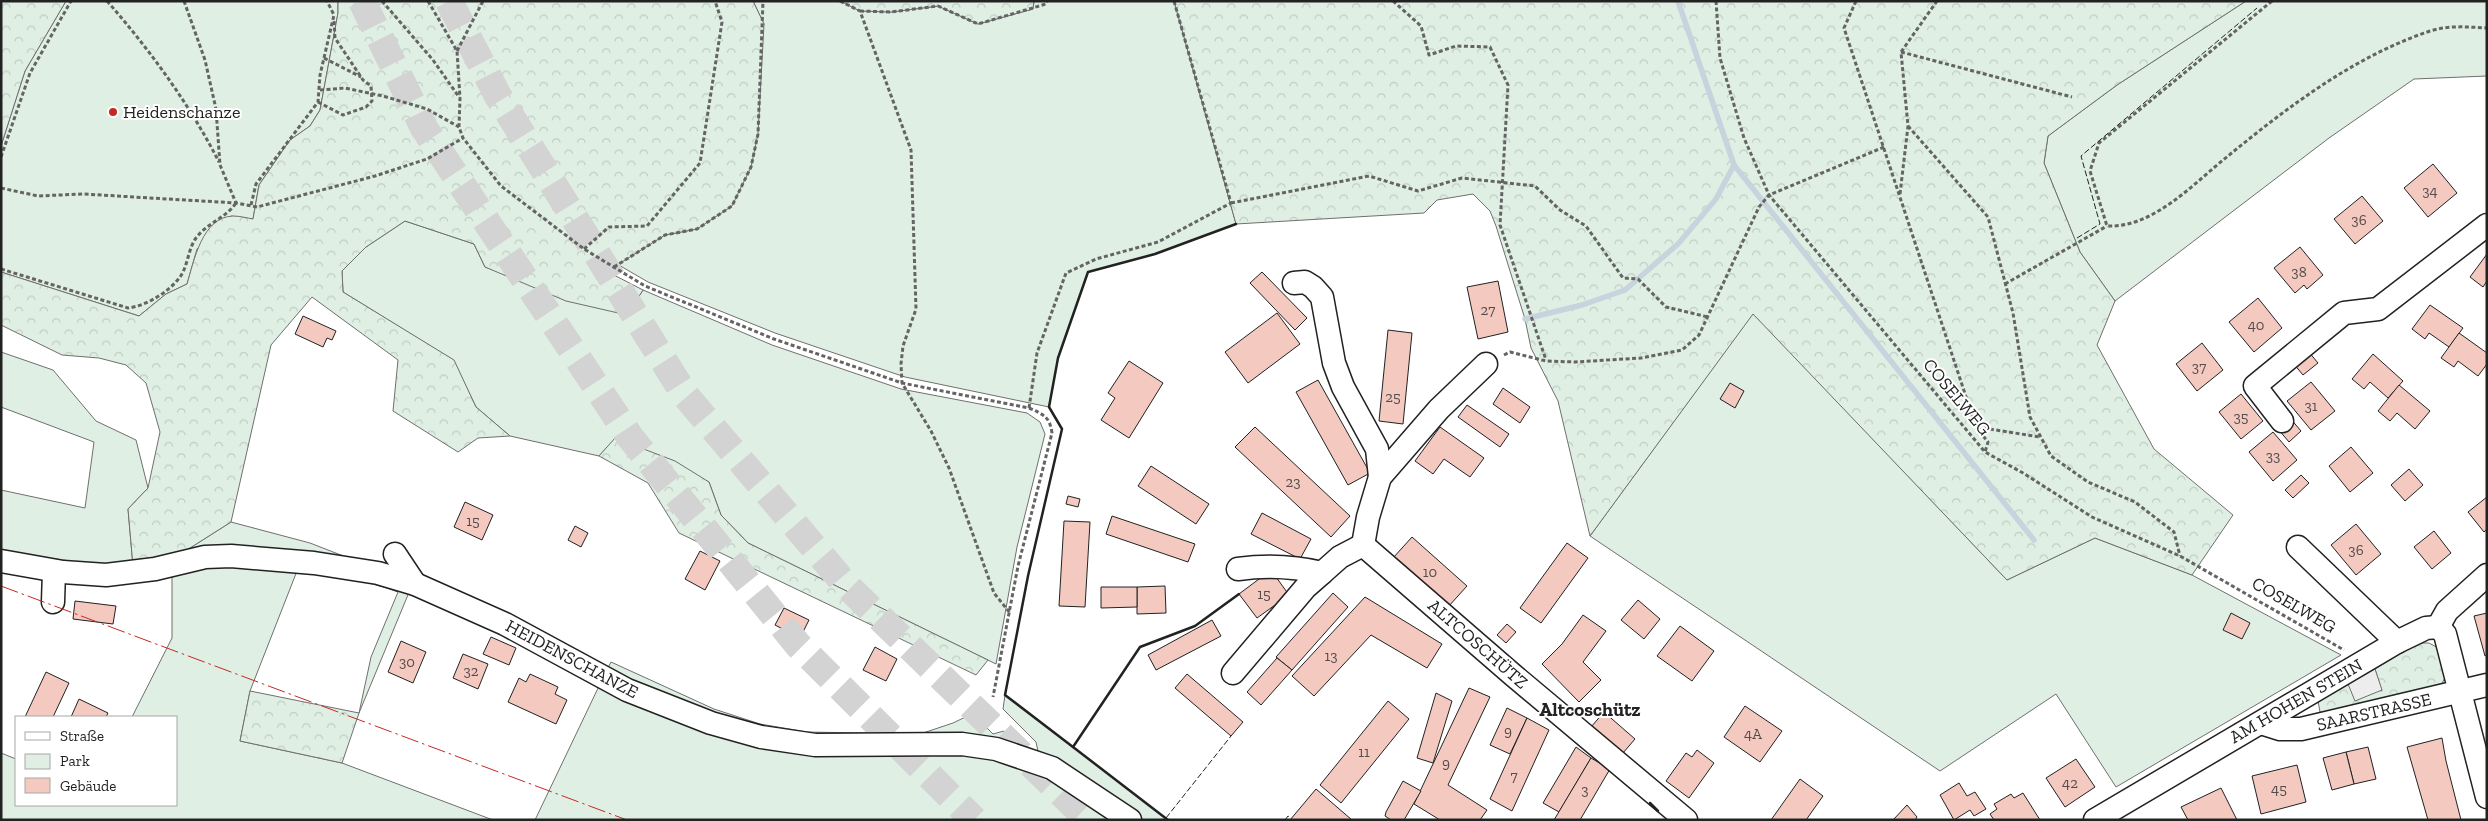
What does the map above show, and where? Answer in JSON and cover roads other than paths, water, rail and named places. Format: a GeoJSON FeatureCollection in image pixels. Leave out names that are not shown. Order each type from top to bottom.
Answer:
{"type":"FeatureCollection","features":[{"type":"Feature","properties":{"kind":"street"},"geometry":{"type":"LineString","coordinates":[[2282,421],[2255,386],[2344,313],[2378,309],[2487,225]]}},
{"type":"Feature","properties":{"kind":"street"},"geometry":{"type":"LineString","coordinates":[[1233,673],[1306,587],[1340,557],[1363,545],[1368,517],[1380,477],[1377,449],[1344,387],[1334,363],[1322,297],[1313,287],[1305,282],[1294,283]]}},
{"type":"Feature","properties":{"kind":"street"},"geometry":{"type":"LineString","coordinates":[[1380,477],[1439,409],[1486,364]]}},
{"type":"Feature","properties":{"kind":"street","name":"ALTCOSCHÜTZ"},"geometry":{"type":"LineString","coordinates":[[1363,545],[1513,675],[1686,820]]}},
{"type":"Feature","properties":{"kind":"street"},"geometry":{"type":"LineString","coordinates":[[2298,546],[2396,642]]}},
{"type":"Feature","properties":{"kind":"street"},"geometry":{"type":"LineString","coordinates":[[395,554],[415,584]]}},
{"type":"Feature","properties":{"kind":"street","name":"HEIDENSCHANZE"},"geometry":{"type":"LineString","coordinates":[[1,561],[54,571],[106,575],[155,569],[205,557],[231,556],[346,567],[378,573],[415,584],[536,639],[627,690],[711,724],[761,737],[815,745],[962,744],[996,749],[1052,768],[1130,820]]}},
{"type":"Feature","properties":{"kind":"street"},"geometry":{"type":"LineString","coordinates":[[1238,569],[1274,565],[1292,566],[1322,572]]}},
{"type":"Feature","properties":{"kind":"street"},"geometry":{"type":"LineString","coordinates":[[53,602],[54,571]]}},
{"type":"Feature","properties":{"kind":"street"},"geometry":{"type":"LineString","coordinates":[[2487,575],[2447,611],[2438,627],[2445,634],[2487,797]]}},
{"type":"Feature","properties":{"kind":"street","name":"AM HOHEN STEIN"},"geometry":{"type":"LineString","coordinates":[[2095,820],[2396,642],[2426,628],[2438,627]]}},
{"type":"Feature","properties":{"kind":"street","name":"SAARSTRASSE"},"geometry":{"type":"LineString","coordinates":[[2261,723],[2280,729],[2301,729],[2487,685]]}},
{"type":"Feature","properties":{"kind":"waterway"},"geometry":{"type":"LineString","coordinates":[[1678,1],[1734,165],[2034,540]]}},
{"type":"Feature","properties":{"kind":"waterway"},"geometry":{"type":"LineString","coordinates":[[1525,319],[1582,305],[1625,290],[1678,244],[1716,199],[1734,165]]}},
{"type":"Feature","properties":{"kind":"tunnel"},"geometry":{"type":"LineString","coordinates":[[362,1],[424,128],[630,437],[798,645],[974,820]]}},
{"type":"Feature","properties":{"kind":"tunnel"},"geometry":{"type":"LineString","coordinates":[[449,1],[498,96],[685,395],[845,584],[1089,820]]}},
{"type":"Feature","properties":{"kind":"place","name":"Heidenschanze"},"geometry":{"type":"Point","coordinates":[113,112]}},
{"type":"Feature","properties":{"kind":"district","name":"Altcoschütz"},"geometry":{"type":"Point","coordinates":[1590,709]}}]}
